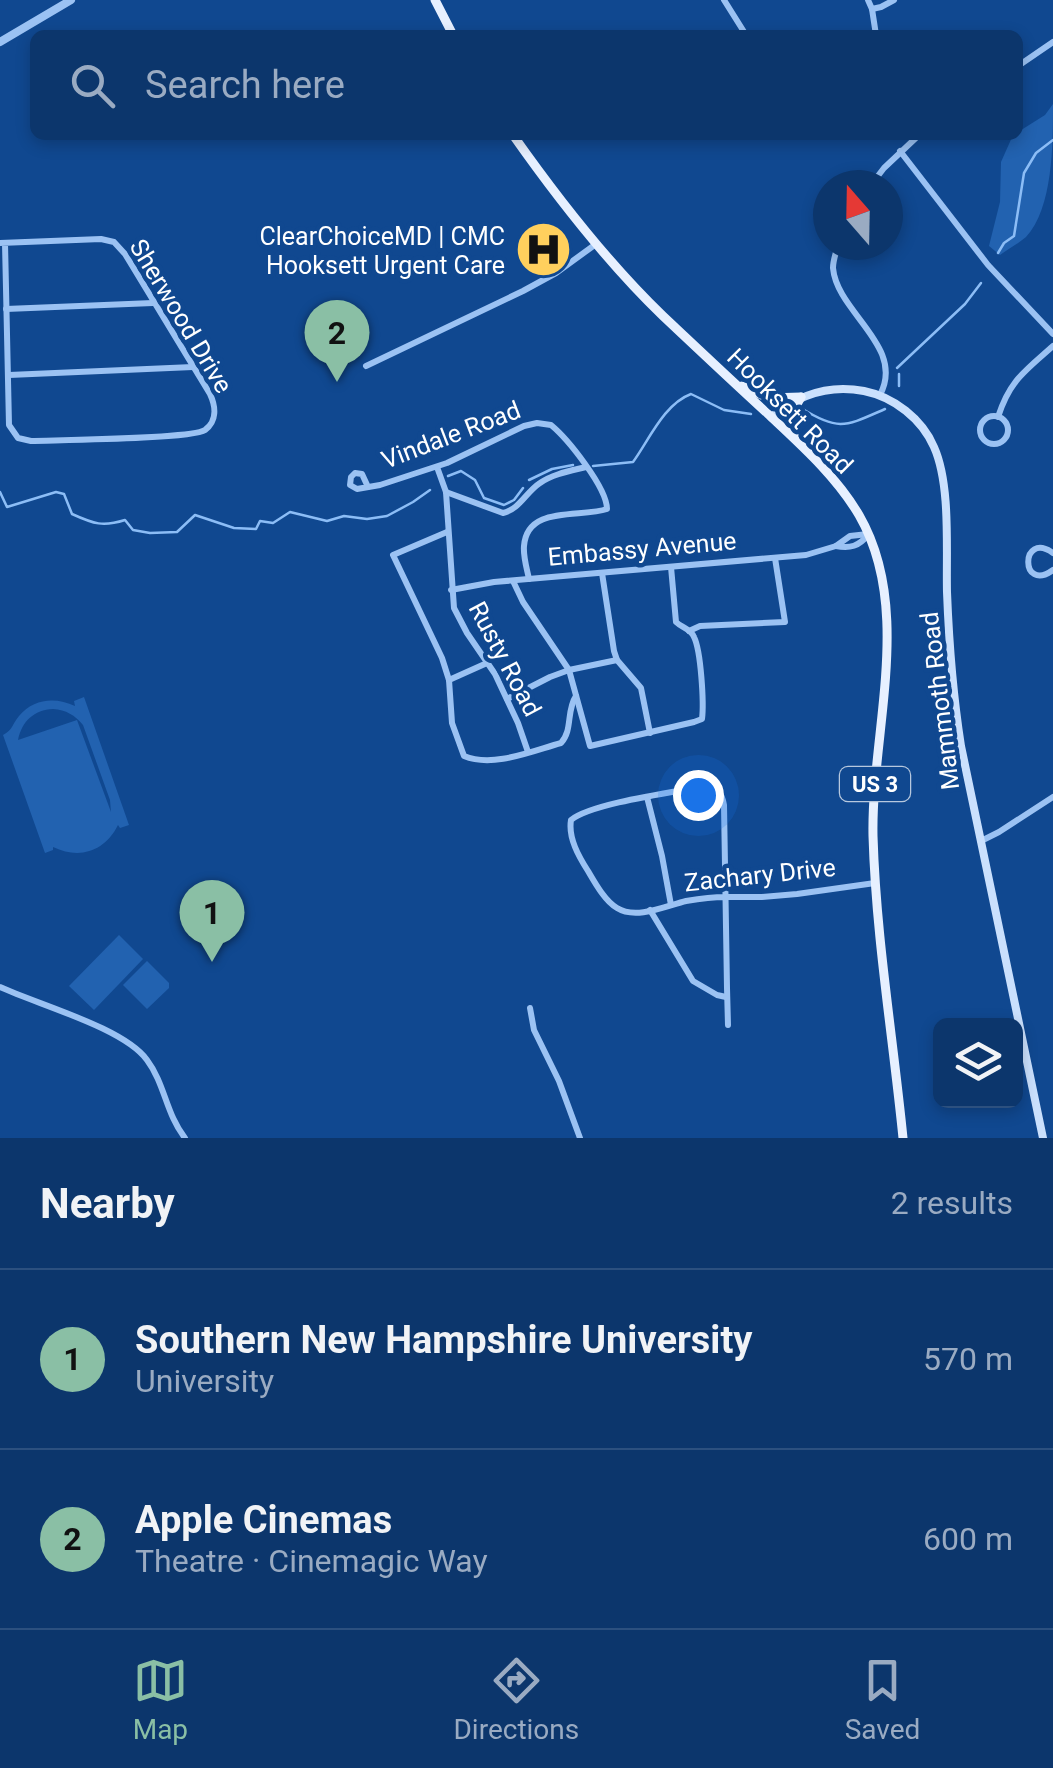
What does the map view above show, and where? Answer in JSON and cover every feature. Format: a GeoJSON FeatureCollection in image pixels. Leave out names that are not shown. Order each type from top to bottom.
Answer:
{"type":"FeatureCollection","features":[{"type":"Feature","properties":{"kind":"main road"},"geometry":{"type":"LineString","coordinates":[[435,0],[450,30]]}},
{"type":"Feature","properties":{"kind":"main road","name":"Hooksett Road"},"geometry":{"type":"LineString","coordinates":[[517,140],[639,292],[841,488],[869,534],[881,573],[887,613],[874,804],[875,882],[902,1138]]}},
{"type":"Feature","properties":{"kind":"main road"},"geometry":{"type":"LineString","coordinates":[[735,383],[768,398],[801,397]]}},
{"type":"Feature","properties":{"kind":"main road","name":"Mammoth Road"},"geometry":{"type":"LineString","coordinates":[[771,418],[801,397],[840,388],[860,390],[904,410],[933,445],[941,468],[955,704],[1042,1138]]}},
{"type":"Feature","properties":{"kind":"main road"},"geometry":{"type":"LineString","coordinates":[[794,439],[792,413],[801,397]]}},
{"type":"Feature","properties":{"kind":"street"},"geometry":{"type":"LineString","coordinates":[[0,42],[71,0]]}},
{"type":"Feature","properties":{"kind":"street"},"geometry":{"type":"LineString","coordinates":[[724,0],[743,30]]}},
{"type":"Feature","properties":{"kind":"street"},"geometry":{"type":"LineString","coordinates":[[868,0],[875,30]]}},
{"type":"Feature","properties":{"kind":"street"},"geometry":{"type":"LineString","coordinates":[[872,10],[894,0]]}},
{"type":"Feature","properties":{"kind":"street"},"geometry":{"type":"LineString","coordinates":[[1023,63],[1053,42]]}},
{"type":"Feature","properties":{"kind":"street"},"geometry":{"type":"LineString","coordinates":[[883,170],[913,140]]}},
{"type":"Feature","properties":{"kind":"street"},"geometry":{"type":"LineString","coordinates":[[900,151],[988,266],[1053,334]]}},
{"type":"Feature","properties":{"kind":"street","name":"Sherwood Drive"},"geometry":{"type":"LineString","coordinates":[[102,238],[114,242],[213,400],[212,421],[202,432],[165,436],[24,440],[12,432],[2,243],[102,238]]}},
{"type":"Feature","properties":{"kind":"street"},"geometry":{"type":"LineString","coordinates":[[366,366],[523,291],[597,243]]}},
{"type":"Feature","properties":{"kind":"street"},"geometry":{"type":"LineString","coordinates":[[833,260],[835,279],[883,358],[886,380],[880,396]]}},
{"type":"Feature","properties":{"kind":"street"},"geometry":{"type":"LineString","coordinates":[[6,309],[154,304]]}},
{"type":"Feature","properties":{"kind":"street"},"geometry":{"type":"LineString","coordinates":[[998,417],[1013,384],[1053,346]]}},
{"type":"Feature","properties":{"kind":"street"},"geometry":{"type":"LineString","coordinates":[[8,376],[194,367]]}},
{"type":"Feature","properties":{"kind":"street"},"geometry":{"type":"LineString","coordinates":[[998,417],[1006,424],[1007,435],[1000,443],[991,444],[982,438],[980,427],[987,418],[998,417]]}},
{"type":"Feature","properties":{"kind":"street","name":"Vindale Road"},"geometry":{"type":"LineString","coordinates":[[368,487],[437,467],[537,422],[551,425],[600,484],[607,509],[549,516],[536,522],[527,533],[524,547],[528,579]]}},
{"type":"Feature","properties":{"kind":"street"},"geometry":{"type":"LineString","coordinates":[[446,492],[502,514],[515,508],[540,483],[586,466]]}},
{"type":"Feature","properties":{"kind":"street","name":"Rusty Road"},"geometry":{"type":"LineString","coordinates":[[437,467],[446,492],[451,598],[456,615],[488,662],[528,752]]}},
{"type":"Feature","properties":{"kind":"street"},"geometry":{"type":"LineString","coordinates":[[447,532],[393,554],[442,658],[449,680],[452,724],[464,756],[492,760],[561,743],[566,738],[571,704],[576,696]]}},
{"type":"Feature","properties":{"kind":"street","name":"Embassy Avenue"},"geometry":{"type":"LineString","coordinates":[[451,590],[513,580],[774,558],[817,552],[850,536],[869,534]]}},
{"type":"Feature","properties":{"kind":"street"},"geometry":{"type":"LineString","coordinates":[[1053,552],[1035,549],[1028,562],[1030,570],[1038,575],[1053,570]]}},
{"type":"Feature","properties":{"kind":"street"},"geometry":{"type":"LineString","coordinates":[[689,631],[700,626],[785,622],[774,558]]}},
{"type":"Feature","properties":{"kind":"street"},"geometry":{"type":"LineString","coordinates":[[513,580],[522,602],[568,670],[590,746],[702,718],[698,654],[694,638],[676,622],[671,567]]}},
{"type":"Feature","properties":{"kind":"street"},"geometry":{"type":"LineString","coordinates":[[602,573],[617,660],[641,688],[650,732]]}},
{"type":"Feature","properties":{"kind":"street"},"geometry":{"type":"LineString","coordinates":[[507,699],[568,670],[617,660]]}},
{"type":"Feature","properties":{"kind":"street"},"geometry":{"type":"LineString","coordinates":[[449,680],[488,662]]}},
{"type":"Feature","properties":{"kind":"street"},"geometry":{"type":"LineString","coordinates":[[726,997],[693,981],[650,910],[634,913],[614,906],[582,860],[573,841],[571,820],[582,812],[706,786],[719,791],[724,804],[728,1026]]}},
{"type":"Feature","properties":{"kind":"street"},"geometry":{"type":"LineString","coordinates":[[981,841],[1053,797]]}},
{"type":"Feature","properties":{"kind":"street"},"geometry":{"type":"LineString","coordinates":[[647,798],[670,905]]}},
{"type":"Feature","properties":{"kind":"street","name":"Zachary Drive"},"geometry":{"type":"LineString","coordinates":[[650,910],[725,896],[797,894],[875,882]]}},
{"type":"Feature","properties":{"kind":"street"},"geometry":{"type":"LineString","coordinates":[[0,986],[135,1047],[151,1066],[173,1120],[185,1138]]}},
{"type":"Feature","properties":{"kind":"street"},"geometry":{"type":"LineString","coordinates":[[530,1008],[534,1030],[559,1081],[580,1138]]}},
{"type":"Feature","properties":{"kind":"shaded area"},"geometry":{"type":"Polygon","coordinates":[[[1053,104],[1050,175],[1042,210],[1026,237],[1000,255],[989,246],[1000,202],[1001,162],[1011,140],[1023,140],[1023,129],[1045,115],[1053,104]]]}},
{"type":"Feature","properties":{"kind":"shaded area"},"geometry":{"type":"Polygon","coordinates":[[[84,697],[129,825],[118,825],[106,841],[91,851],[73,853],[53,847],[45,853],[3,735],[31,706],[53,700],[75,706],[74,701],[84,697]],[[53,709],[30,718],[18,740],[77,720],[111,812],[83,725],[70,714],[53,709]]]}},
{"type":"Feature","properties":{"kind":"shaded area"},"geometry":{"type":"Polygon","coordinates":[[[119,935],[143,959],[94,1010],[69,986],[119,935]]]}},
{"type":"Feature","properties":{"kind":"shaded area"},"geometry":{"type":"Polygon","coordinates":[[[147,961],[169,983],[169,988],[147,1009],[123,985],[147,961]]]}},
{"type":"Feature","properties":{"kind":"waterway"},"geometry":{"type":"LineString","coordinates":[[998,253],[1014,236],[1024,173],[1036,153],[1053,140]]}},
{"type":"Feature","properties":{"kind":"waterway"},"geometry":{"type":"LineString","coordinates":[[897,368],[965,304],[981,283]]}},
{"type":"Feature","properties":{"kind":"waterway"},"geometry":{"type":"LineString","coordinates":[[899,374],[899,386]]}},
{"type":"Feature","properties":{"kind":"waterway"},"geometry":{"type":"LineString","coordinates":[[593,466],[633,462],[665,414],[691,394],[724,410],[751,414]]}},
{"type":"Feature","properties":{"kind":"waterway"},"geometry":{"type":"LineString","coordinates":[[801,408],[825,421],[843,424],[885,409]]}},
{"type":"Feature","properties":{"kind":"waterway"},"geometry":{"type":"LineString","coordinates":[[529,480],[573,465]]}},
{"type":"Feature","properties":{"kind":"waterway"},"geometry":{"type":"LineString","coordinates":[[448,476],[461,471],[475,480],[484,498],[504,505],[523,488]]}},
{"type":"Feature","properties":{"kind":"waterway"},"geometry":{"type":"LineString","coordinates":[[0,492],[7,507],[56,492],[64,494],[72,514],[99,523],[125,520],[133,530],[150,533],[177,532],[195,515],[234,528],[256,529],[260,521],[273,523],[290,512],[327,521],[344,516],[387,516],[430,490]]}},
{"type":"Feature","properties":{"kind":"place","name":"ClearChoiceMD | CMC Hooksett Urgent Care"},"geometry":{"type":"Point","coordinates":[544,250]}},
{"type":"Feature","properties":{"kind":"place","name":"Apple Cinemas"},"geometry":{"type":"Point","coordinates":[337,382]}},
{"type":"Feature","properties":{"kind":"place","name":"Southern New Hampshire University"},"geometry":{"type":"Point","coordinates":[212,962]}}]}
